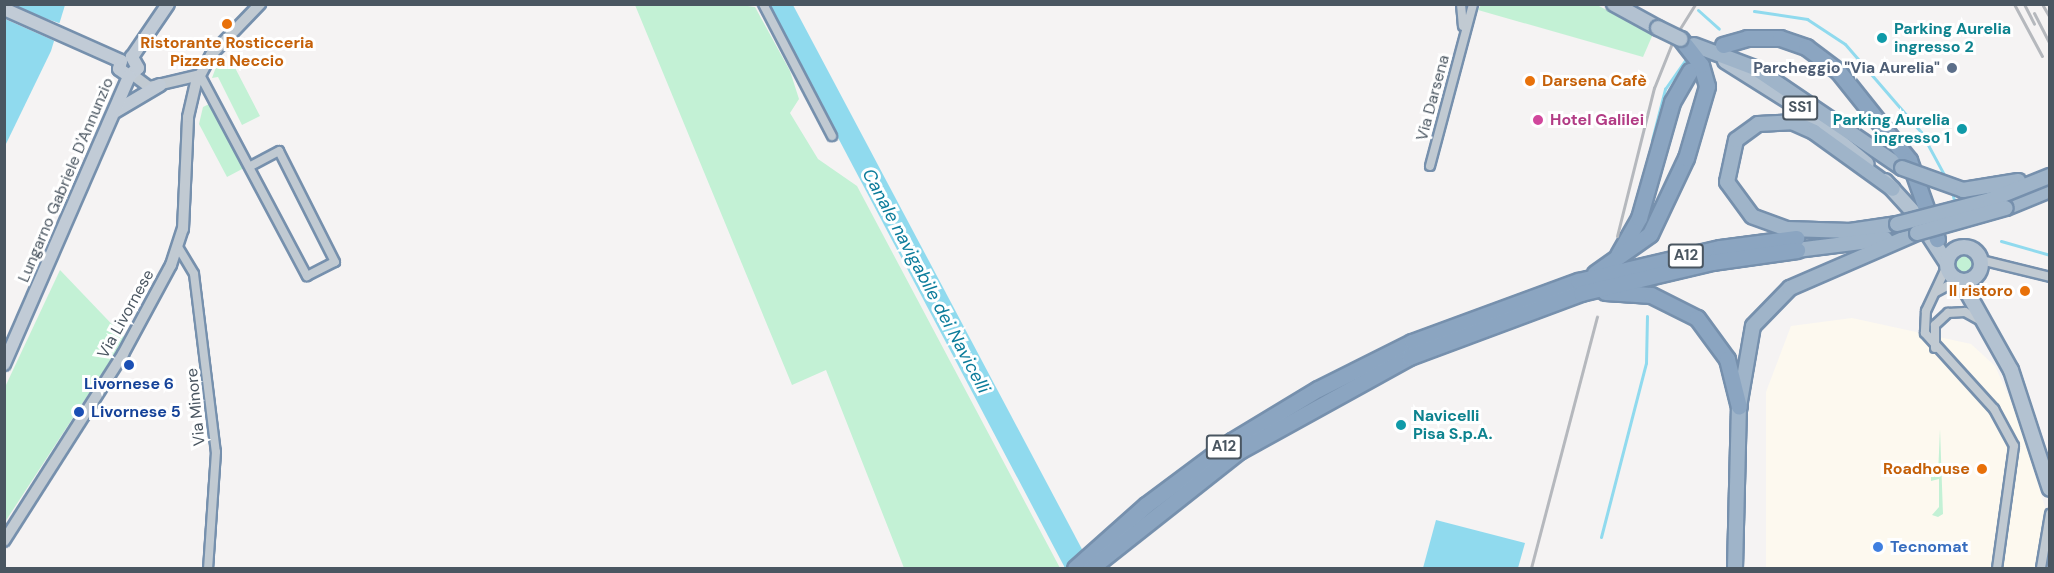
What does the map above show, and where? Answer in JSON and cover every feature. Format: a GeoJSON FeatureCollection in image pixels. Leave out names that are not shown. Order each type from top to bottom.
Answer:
{"type":"FeatureCollection","features":[{"type":"Feature","properties":{"kind":"highway"},"geometry":{"type":"LineString","coordinates":[[1723,45],[1747,38],[1780,39],[1806,47],[1838,71],[1909,160],[1928,236]]}},
{"type":"Feature","properties":{"kind":"highway"},"geometry":{"type":"LineString","coordinates":[[1688,42],[1755,68],[1902,168],[1943,186],[1971,190],[2049,175]]}},
{"type":"Feature","properties":{"kind":"highway"},"geometry":{"type":"LineString","coordinates":[[1579,287],[1642,242],[1662,216],[1704,103],[1704,72],[1688,42]]}},
{"type":"Feature","properties":{"kind":"highway"},"geometry":{"type":"LineString","coordinates":[[1612,262],[1639,218],[1672,102],[1690,71]]}},
{"type":"Feature","properties":{"kind":"highway"},"geometry":{"type":"LineString","coordinates":[[1893,189],[1801,125],[1777,121],[1751,127],[1728,156],[1730,189],[1752,216],[1796,240],[1928,236]]}},
{"type":"Feature","properties":{"kind":"highway"},"geometry":{"type":"LineString","coordinates":[[1796,240],[1961,209],[2049,175]]}},
{"type":"Feature","properties":{"kind":"highway"},"geometry":{"type":"LineString","coordinates":[[1735,568],[1739,407],[1753,326],[1774,300],[1809,278],[2049,190]]}},
{"type":"Feature","properties":{"kind":"highway","name":"A12"},"geometry":{"type":"LineString","coordinates":[[1075,568],[1169,487],[1289,406],[1435,332],[1579,287],[1720,248],[1796,240]]}},
{"type":"Feature","properties":{"kind":"highway"},"geometry":{"type":"LineString","coordinates":[[1579,287],[1643,293],[1686,310],[1722,347],[1739,407]]}},
{"type":"Feature","properties":{"kind":"highway","name":"A12"},"geometry":{"type":"LineString","coordinates":[[1091,568],[1184,490],[1293,417],[1432,346],[1579,287]]}},
{"type":"Feature","properties":{"kind":"main road"},"geometry":{"type":"LineString","coordinates":[[131,75],[119,69],[168,4]]}},
{"type":"Feature","properties":{"kind":"main road","name":"SS1"},"geometry":{"type":"LineString","coordinates":[[1614,4],[1688,42],[1798,107],[1893,189],[1978,305],[1996,338],[2022,400],[2049,484]]}},
{"type":"Feature","properties":{"kind":"main road"},"geometry":{"type":"LineString","coordinates":[[4,9],[126,59]]}},
{"type":"Feature","properties":{"kind":"main road","name":"Lungarno Gabriele D'Annunzio"},"geometry":{"type":"LineString","coordinates":[[4,364],[131,75]]}},
{"type":"Feature","properties":{"kind":"main road"},"geometry":{"type":"LineString","coordinates":[[116,111],[160,85]]}},
{"type":"Feature","properties":{"kind":"main road","name":"SS1"},"geometry":{"type":"LineString","coordinates":[[1928,236],[1955,249],[1971,248],[1981,260],[1975,277],[1978,305]]}},
{"type":"Feature","properties":{"kind":"main road"},"geometry":{"type":"LineString","coordinates":[[1947,265],[1955,249]]}},
{"type":"Feature","properties":{"kind":"main road"},"geometry":{"type":"LineString","coordinates":[[1960,281],[1975,277]]}},
{"type":"Feature","properties":{"kind":"street","name":"Via Livornese"},"geometry":{"type":"LineString","coordinates":[[4,542],[123,354],[178,247],[188,117],[200,75],[260,4]]}},
{"type":"Feature","properties":{"kind":"street"},"geometry":{"type":"LineString","coordinates":[[763,4],[832,136]]}},
{"type":"Feature","properties":{"kind":"street","name":"Via Darsena"},"geometry":{"type":"LineString","coordinates":[[1461,4],[1463,38]]}},
{"type":"Feature","properties":{"kind":"street","name":"Via Darsena"},"geometry":{"type":"LineString","coordinates":[[1430,166],[1473,4]]}},
{"type":"Feature","properties":{"kind":"street"},"geometry":{"type":"LineString","coordinates":[[131,75],[147,87],[200,75],[251,166],[307,276],[335,262],[279,151],[251,166]]}},
{"type":"Feature","properties":{"kind":"street","name":"Via Minore"},"geometry":{"type":"LineString","coordinates":[[178,247],[194,274],[216,452],[208,568]]}},
{"type":"Feature","properties":{"kind":"street"},"geometry":{"type":"LineString","coordinates":[[1981,260],[2049,277]]}},
{"type":"Feature","properties":{"kind":"street"},"geometry":{"type":"LineString","coordinates":[[1947,265],[1924,326],[1935,348],[1994,409],[2012,440],[2014,470],[1997,568]]}},
{"type":"Feature","properties":{"kind":"street"},"geometry":{"type":"LineString","coordinates":[[1936,292],[1960,281]]}},
{"type":"Feature","properties":{"kind":"street"},"geometry":{"type":"LineString","coordinates":[[1935,348],[1935,325],[1955,311],[1976,317],[1996,338]]}},
{"type":"Feature","properties":{"kind":"street"},"geometry":{"type":"LineString","coordinates":[[2041,568],[2049,514]]}},
{"type":"Feature","properties":{"kind":"shaded area"},"geometry":{"type":"Polygon","coordinates":[[[1852,318],[1971,344],[1995,366],[2015,410],[2049,520],[2049,568],[1766,568],[1766,392],[1791,326],[1852,318]]]}},
{"type":"Feature","properties":{"kind":"green space"},"geometry":{"type":"Polygon","coordinates":[[[733,4],[755,7],[790,71],[799,99],[790,113],[818,159],[857,186],[1060,568],[904,568],[826,370],[792,385],[635,5],[733,4]]]}},
{"type":"Feature","properties":{"kind":"green space"},"geometry":{"type":"Polygon","coordinates":[[[1481,5],[1597,5],[1653,34],[1643,57],[1478,10],[1481,5]]]}},
{"type":"Feature","properties":{"kind":"green space"},"geometry":{"type":"Polygon","coordinates":[[[220,56],[225,62],[231,60],[260,116],[242,125],[218,77],[212,78],[220,56]]]}},
{"type":"Feature","properties":{"kind":"green space"},"geometry":{"type":"Polygon","coordinates":[[[211,103],[244,168],[227,177],[199,124],[203,107],[211,103]]]}},
{"type":"Feature","properties":{"kind":"green space"},"geometry":{"type":"Polygon","coordinates":[[[1960,254],[1968,254],[1973,259],[1971,270],[1960,272],[1955,267],[1955,259],[1960,254]]]}},
{"type":"Feature","properties":{"kind":"green space"},"geometry":{"type":"Polygon","coordinates":[[[60,270],[125,338],[5,522],[5,387],[60,270]]]}},
{"type":"Feature","properties":{"kind":"green space"},"geometry":{"type":"Polygon","coordinates":[[[1940,429],[1943,514],[1938,517],[1932,515],[1939,507],[1939,479],[1931,481],[1931,476],[1938,475],[1940,429]]]}},
{"type":"Feature","properties":{"kind":"water"},"geometry":{"type":"Polygon","coordinates":[[[5,5],[65,5],[51,51],[5,146],[5,5]]]}},
{"type":"Feature","properties":{"kind":"water","name":"Canale navigabile dei Navicelli"},"geometry":{"type":"Polygon","coordinates":[[[768,5],[793,5],[1092,568],[1065,568],[768,5]]]}},
{"type":"Feature","properties":{"kind":"water"},"geometry":{"type":"Polygon","coordinates":[[[1436,520],[1525,543],[1518,568],[1423,568],[1436,520]]]}},
{"type":"Feature","properties":{"kind":"pier"},"geometry":{"type":"Polygon","coordinates":[[[5,5],[62,24],[57,42],[5,19],[5,5]]]}},
{"type":"Feature","properties":{"kind":"waterway"},"geometry":{"type":"LineString","coordinates":[[1698,10],[1719,29]]}},
{"type":"Feature","properties":{"kind":"waterway"},"geometry":{"type":"LineString","coordinates":[[1754,11],[1807,19],[1845,44],[1921,132],[1947,180]]}},
{"type":"Feature","properties":{"kind":"waterway"},"geometry":{"type":"LineString","coordinates":[[1652,140],[1665,89],[1685,60]]}},
{"type":"Feature","properties":{"kind":"waterway"},"geometry":{"type":"LineString","coordinates":[[1952,192],[1955,204]]}},
{"type":"Feature","properties":{"kind":"waterway"},"geometry":{"type":"LineString","coordinates":[[2001,241],[2050,255]]}},
{"type":"Feature","properties":{"kind":"waterway"},"geometry":{"type":"LineString","coordinates":[[1601,537],[1646,363],[1647,316]]}},
{"type":"Feature","properties":{"kind":"railway"},"geometry":{"type":"LineString","coordinates":[[1679,30],[1695,4]]}},
{"type":"Feature","properties":{"kind":"railway"},"geometry":{"type":"LineString","coordinates":[[2014,4],[2042,56]]}},
{"type":"Feature","properties":{"kind":"railway"},"geometry":{"type":"LineString","coordinates":[[2024,4],[2034,24]]}},
{"type":"Feature","properties":{"kind":"railway"},"geometry":{"type":"LineString","coordinates":[[2042,4],[2050,18]]}},
{"type":"Feature","properties":{"kind":"railway"},"geometry":{"type":"LineString","coordinates":[[2034,13],[2050,44]]}},
{"type":"Feature","properties":{"kind":"railway"},"geometry":{"type":"LineString","coordinates":[[1617,236],[1654,88],[1672,43]]}},
{"type":"Feature","properties":{"kind":"railway"},"geometry":{"type":"LineString","coordinates":[[1531,568],[1597,317]]}},
{"type":"Feature","properties":{"kind":"place","name":"Ristorante Rosticceria Pizzera Neccio"},"geometry":{"type":"Point","coordinates":[227,24]}},
{"type":"Feature","properties":{"kind":"place","name":"Parking Aurelia ingresso 2"},"geometry":{"type":"Point","coordinates":[1882,38]}},
{"type":"Feature","properties":{"kind":"place","name":"Parcheggio \"Via Aurelia\""},"geometry":{"type":"Point","coordinates":[1952,68]}},
{"type":"Feature","properties":{"kind":"place","name":"Darsena Cafè"},"geometry":{"type":"Point","coordinates":[1530,81]}},
{"type":"Feature","properties":{"kind":"place","name":"Hotel Galilei"},"geometry":{"type":"Point","coordinates":[1538,120]}},
{"type":"Feature","properties":{"kind":"place","name":"Parking Aurelia ingresso 1"},"geometry":{"type":"Point","coordinates":[1962,129]}},
{"type":"Feature","properties":{"kind":"place","name":"Il ristoro"},"geometry":{"type":"Point","coordinates":[2025,291]}},
{"type":"Feature","properties":{"kind":"place","name":"Livornese 6"},"geometry":{"type":"Point","coordinates":[129,365]}},
{"type":"Feature","properties":{"kind":"place","name":"Livornese 5"},"geometry":{"type":"Point","coordinates":[79,412]}},
{"type":"Feature","properties":{"kind":"place","name":"Navicelli Pisa S.p.A."},"geometry":{"type":"Point","coordinates":[1401,425]}},
{"type":"Feature","properties":{"kind":"place","name":"Roadhouse"},"geometry":{"type":"Point","coordinates":[1982,469]}},
{"type":"Feature","properties":{"kind":"place","name":"Tecnomat"},"geometry":{"type":"Point","coordinates":[1878,547]}}]}
